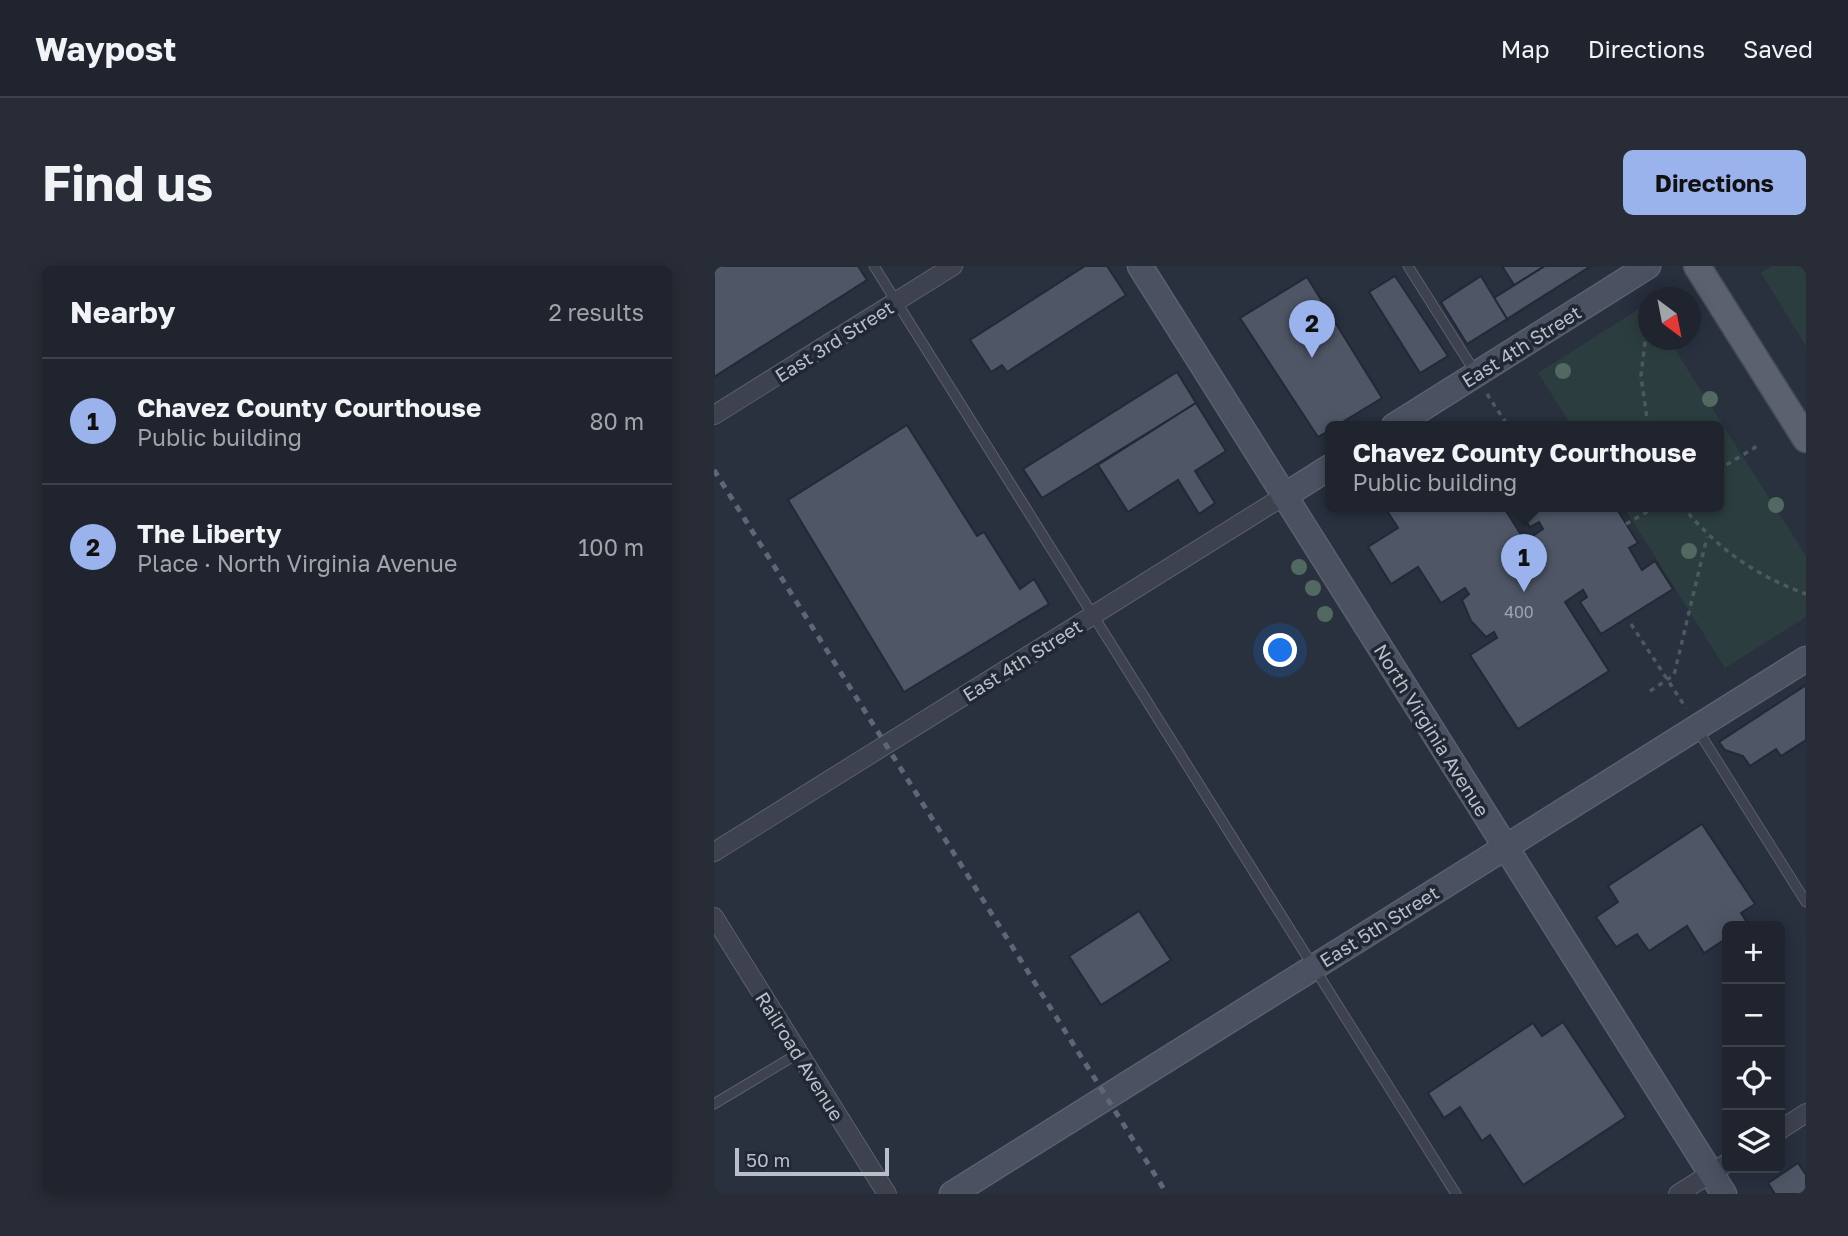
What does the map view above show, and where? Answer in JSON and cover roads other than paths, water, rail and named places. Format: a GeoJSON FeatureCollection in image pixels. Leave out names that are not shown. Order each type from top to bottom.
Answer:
{"type":"FeatureCollection","features":[{"type":"Feature","properties":{"kind":"main road"},"geometry":{"type":"LineString","coordinates":[[1697,266],[1806,439]]}},
{"type":"Feature","properties":{"kind":"street","name":"East 3rd Street"},"geometry":{"type":"LineString","coordinates":[[714,415],[953,266]]}},
{"type":"Feature","properties":{"kind":"street","name":"North Virginia Avenue"},"geometry":{"type":"LineString","coordinates":[[1140,266],[1505,847],[1719,1168],[1724,1194]]}},
{"type":"Feature","properties":{"kind":"street","name":"East 4th Street"},"geometry":{"type":"LineString","coordinates":[[1404,421],[1482,384],[1648,266]]}},
{"type":"Feature","properties":{"kind":"street","name":"East 4th Street"},"geometry":{"type":"LineString","coordinates":[[714,852],[1325,470]]}},
{"type":"Feature","properties":{"kind":"street","name":"East 5th Street"},"geometry":{"type":"LineString","coordinates":[[951,1194],[1505,847],[1692,718],[1806,659]]}},
{"type":"Feature","properties":{"kind":"street","name":"Railroad Avenue"},"geometry":{"type":"LineString","coordinates":[[714,917],[887,1194]]}},
{"type":"Feature","properties":{"kind":"street"},"geometry":{"type":"LineString","coordinates":[[1785,1126],[1806,1113]]}},
{"type":"Feature","properties":{"kind":"street"},"geometry":{"type":"LineString","coordinates":[[1678,1194],[1719,1168]]}},
{"type":"Feature","properties":{"kind":"lane"},"geometry":{"type":"LineString","coordinates":[[874,266],[1456,1194]]}},
{"type":"Feature","properties":{"kind":"lane"},"geometry":{"type":"LineString","coordinates":[[1408,266],[1482,384]]}},
{"type":"Feature","properties":{"kind":"lane"},"geometry":{"type":"LineString","coordinates":[[1692,718],[1806,902]]}},
{"type":"Feature","properties":{"kind":"lane"},"geometry":{"type":"LineString","coordinates":[[714,1104],[799,1053]]}},
{"type":"Feature","properties":{"kind":"railway"},"geometry":{"type":"LineString","coordinates":[[714,470],[1167,1194]]}},
{"type":"Feature","properties":{"kind":"place","name":"The Liberty"},"geometry":{"type":"Point","coordinates":[1312,358]}},
{"type":"Feature","properties":{"kind":"place","name":"Chavez County Courthouse"},"geometry":{"type":"Point","coordinates":[1524,592]}}]}
